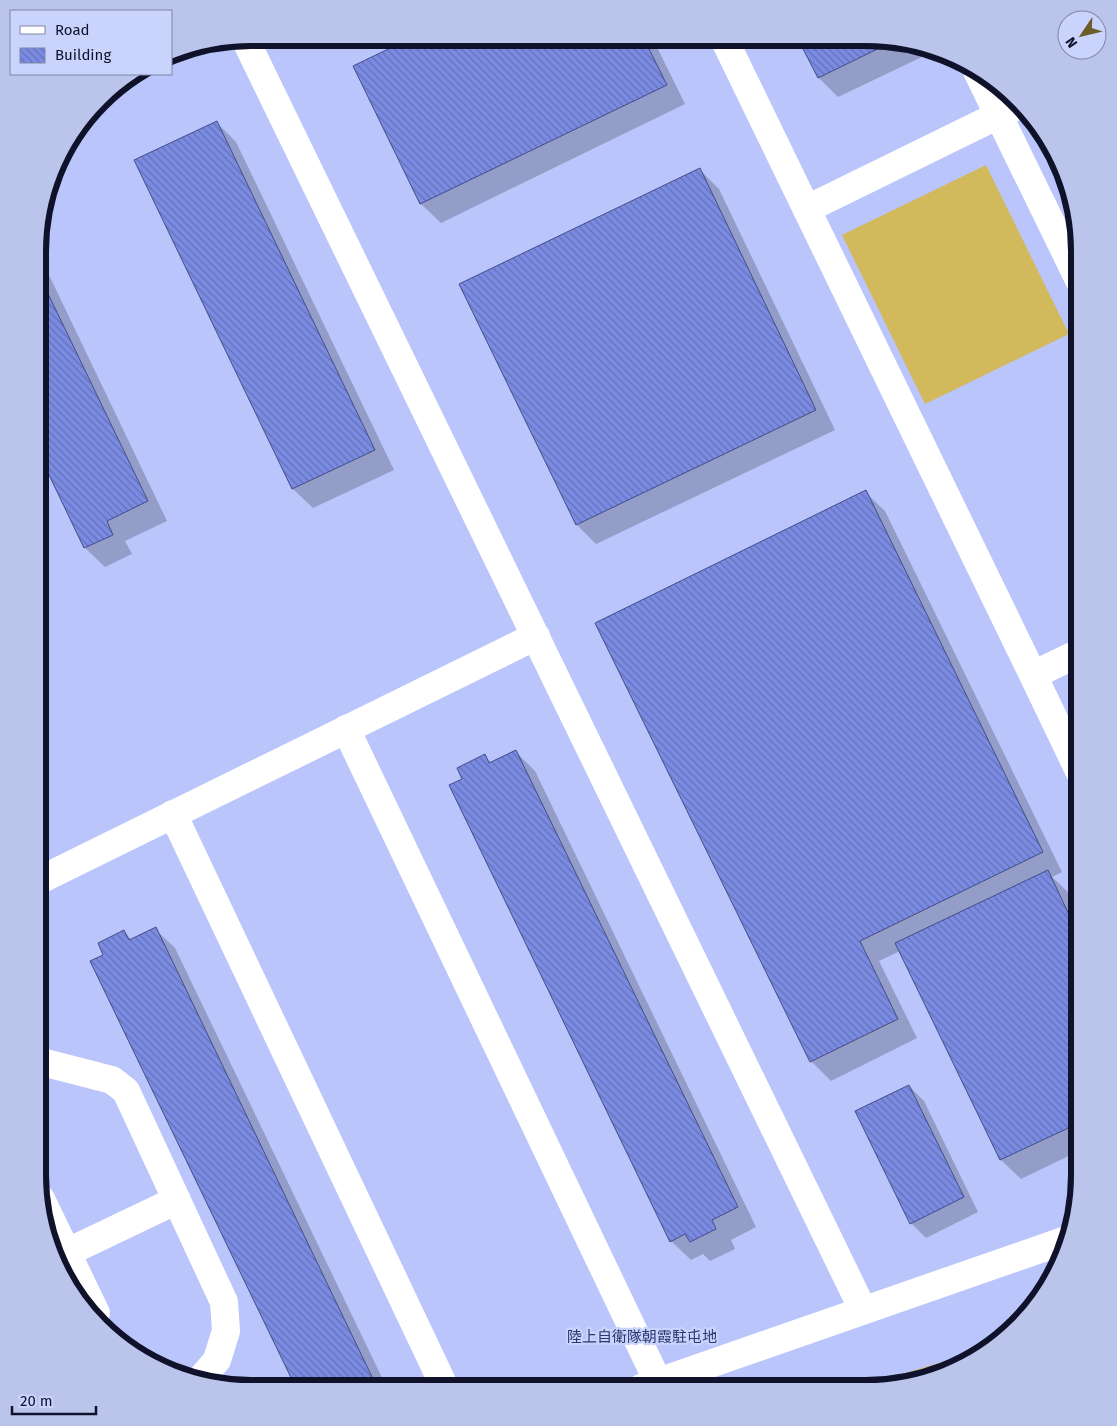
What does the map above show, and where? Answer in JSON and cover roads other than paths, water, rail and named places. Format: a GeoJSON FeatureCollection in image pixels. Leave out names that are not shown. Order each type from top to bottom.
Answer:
{"type":"FeatureCollection","features":[{"type":"Feature","properties":{"kind":"lane"},"geometry":{"type":"LineString","coordinates":[[249,46],[863,1310]]}},
{"type":"Feature","properties":{"kind":"lane"},"geometry":{"type":"LineString","coordinates":[[727,46],[1071,754]]}},
{"type":"Feature","properties":{"kind":"lane"},"geometry":{"type":"LineString","coordinates":[[990,88],[1007,111],[1071,259]]}},
{"type":"Feature","properties":{"kind":"lane"},"geometry":{"type":"LineString","coordinates":[[807,209],[1007,111]]}},
{"type":"Feature","properties":{"kind":"lane"},"geometry":{"type":"LineString","coordinates":[[46,877],[536,636]]}},
{"type":"Feature","properties":{"kind":"lane"},"geometry":{"type":"LineString","coordinates":[[1033,675],[1071,656]]}},
{"type":"Feature","properties":{"kind":"lane"},"geometry":{"type":"LineString","coordinates":[[346,729],[647,1380]]}},
{"type":"Feature","properties":{"kind":"lane"},"geometry":{"type":"LineString","coordinates":[[173,814],[441,1380]]}},
{"type":"Feature","properties":{"kind":"lane"},"geometry":{"type":"LineString","coordinates":[[46,1063],[112,1080],[126,1091],[224,1302],[226,1331],[217,1360],[204,1374]]}},
{"type":"Feature","properties":{"kind":"lane"},"geometry":{"type":"LineString","coordinates":[[66,1253],[177,1200]]}},
{"type":"Feature","properties":{"kind":"lane"},"geometry":{"type":"LineString","coordinates":[[51,1221],[90,1302]]}},
{"type":"Feature","properties":{"kind":"lane"},"geometry":{"type":"LineString","coordinates":[[663,1380],[1059,1242]]}},
{"type":"Feature","properties":{"kind":"district","name":"陸上自衛隊朝霞駐屯地"},"geometry":{"type":"Point","coordinates":[642,1337]}}]}
